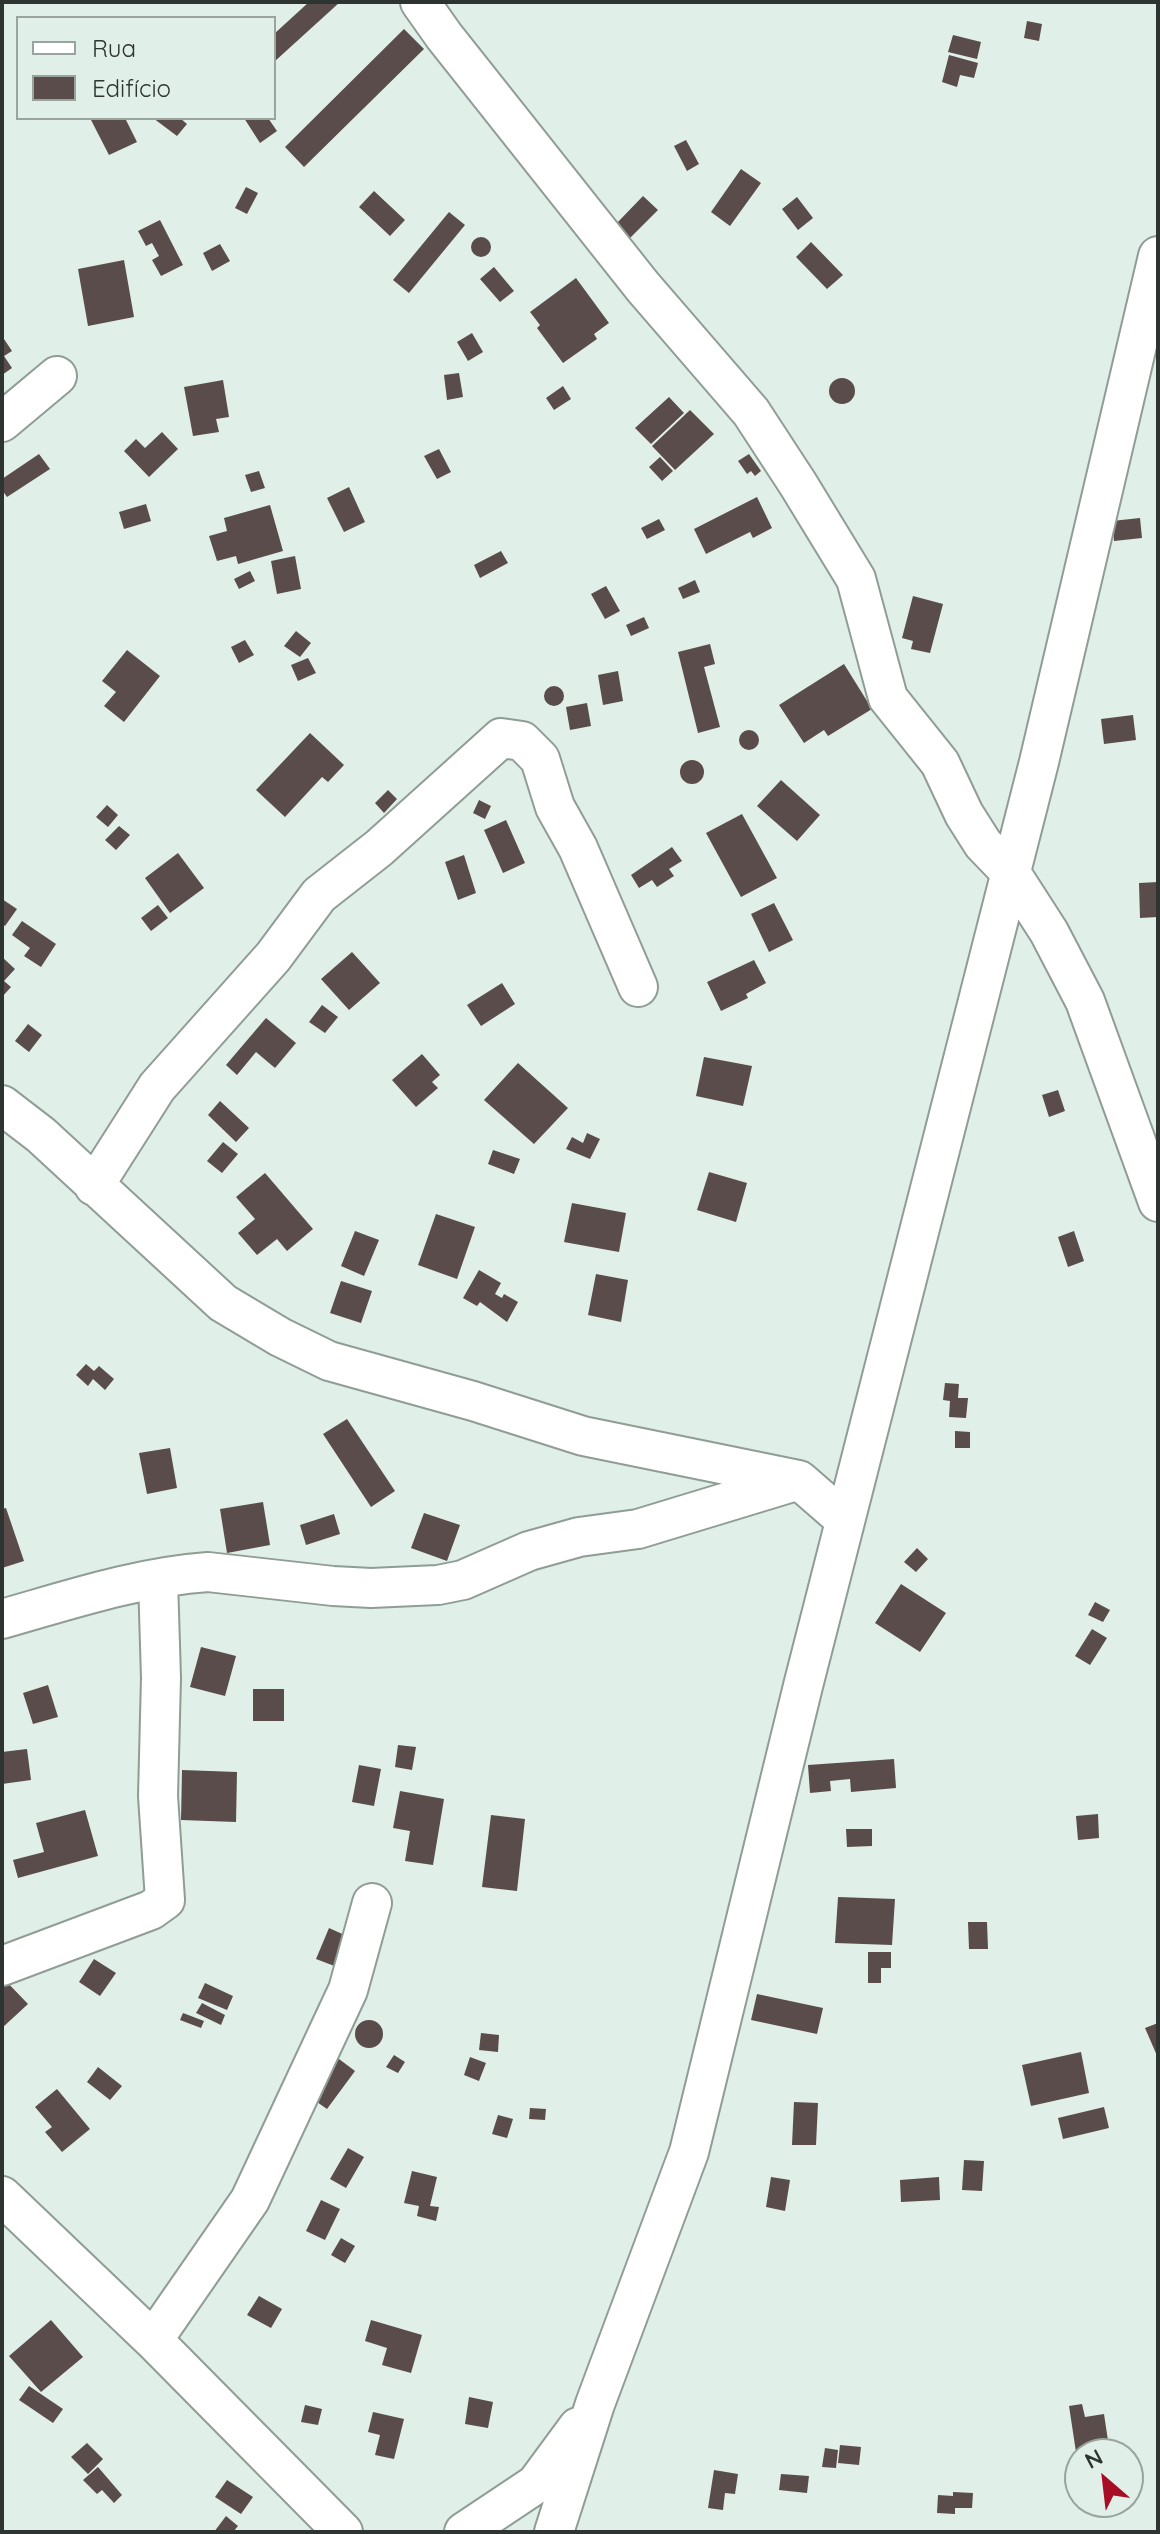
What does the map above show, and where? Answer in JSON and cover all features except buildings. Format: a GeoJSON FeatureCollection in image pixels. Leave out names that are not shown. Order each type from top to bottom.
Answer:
{"type":"FeatureCollection","features":[{"type":"Feature","properties":{"kind":"street"},"geometry":{"type":"LineString","coordinates":[[420,2],[634,276],[751,412],[856,579],[888,698],[940,763],[964,814],[983,844],[1011,873],[1049,932],[1085,1001],[1158,1202]]}},
{"type":"Feature","properties":{"kind":"street"},"geometry":{"type":"LineString","coordinates":[[554,2532],[595,2404],[689,2152],[845,1520],[1011,873],[1158,256]]}},
{"type":"Feature","properties":{"kind":"street"},"geometry":{"type":"LineString","coordinates":[[2,422],[57,376]]}},
{"type":"Feature","properties":{"kind":"street"},"geometry":{"type":"LineString","coordinates":[[94,1186],[157,1087],[273,957],[319,895],[379,848],[501,738],[522,741],[540,759],[555,807],[578,848],[638,987]]}},
{"type":"Feature","properties":{"kind":"street"},"geometry":{"type":"LineString","coordinates":[[2,1105],[41,1135],[223,1303],[280,1337],[329,1361],[473,1401],[583,1436],[799,1480],[845,1520]]}},
{"type":"Feature","properties":{"kind":"street"},"geometry":{"type":"LineString","coordinates":[[2,1619],[158,1579],[208,1572],[333,1586],[438,1585],[463,1580],[529,1551],[579,1537],[638,1529],[799,1480]]}},
{"type":"Feature","properties":{"kind":"street"},"geometry":{"type":"LineString","coordinates":[[2,1966],[151,1910],[165,1900],[158,1796],[161,1678],[158,1579]]}},
{"type":"Feature","properties":{"kind":"street"},"geometry":{"type":"LineString","coordinates":[[153,2340],[250,2200],[348,1990],[372,1903]]}},
{"type":"Feature","properties":{"kind":"street"},"geometry":{"type":"LineString","coordinates":[[2,2196],[153,2340],[343,2532]]}},
{"type":"Feature","properties":{"kind":"street"},"geometry":{"type":"LineString","coordinates":[[464,2532],[536,2484],[595,2404]]}}]}
